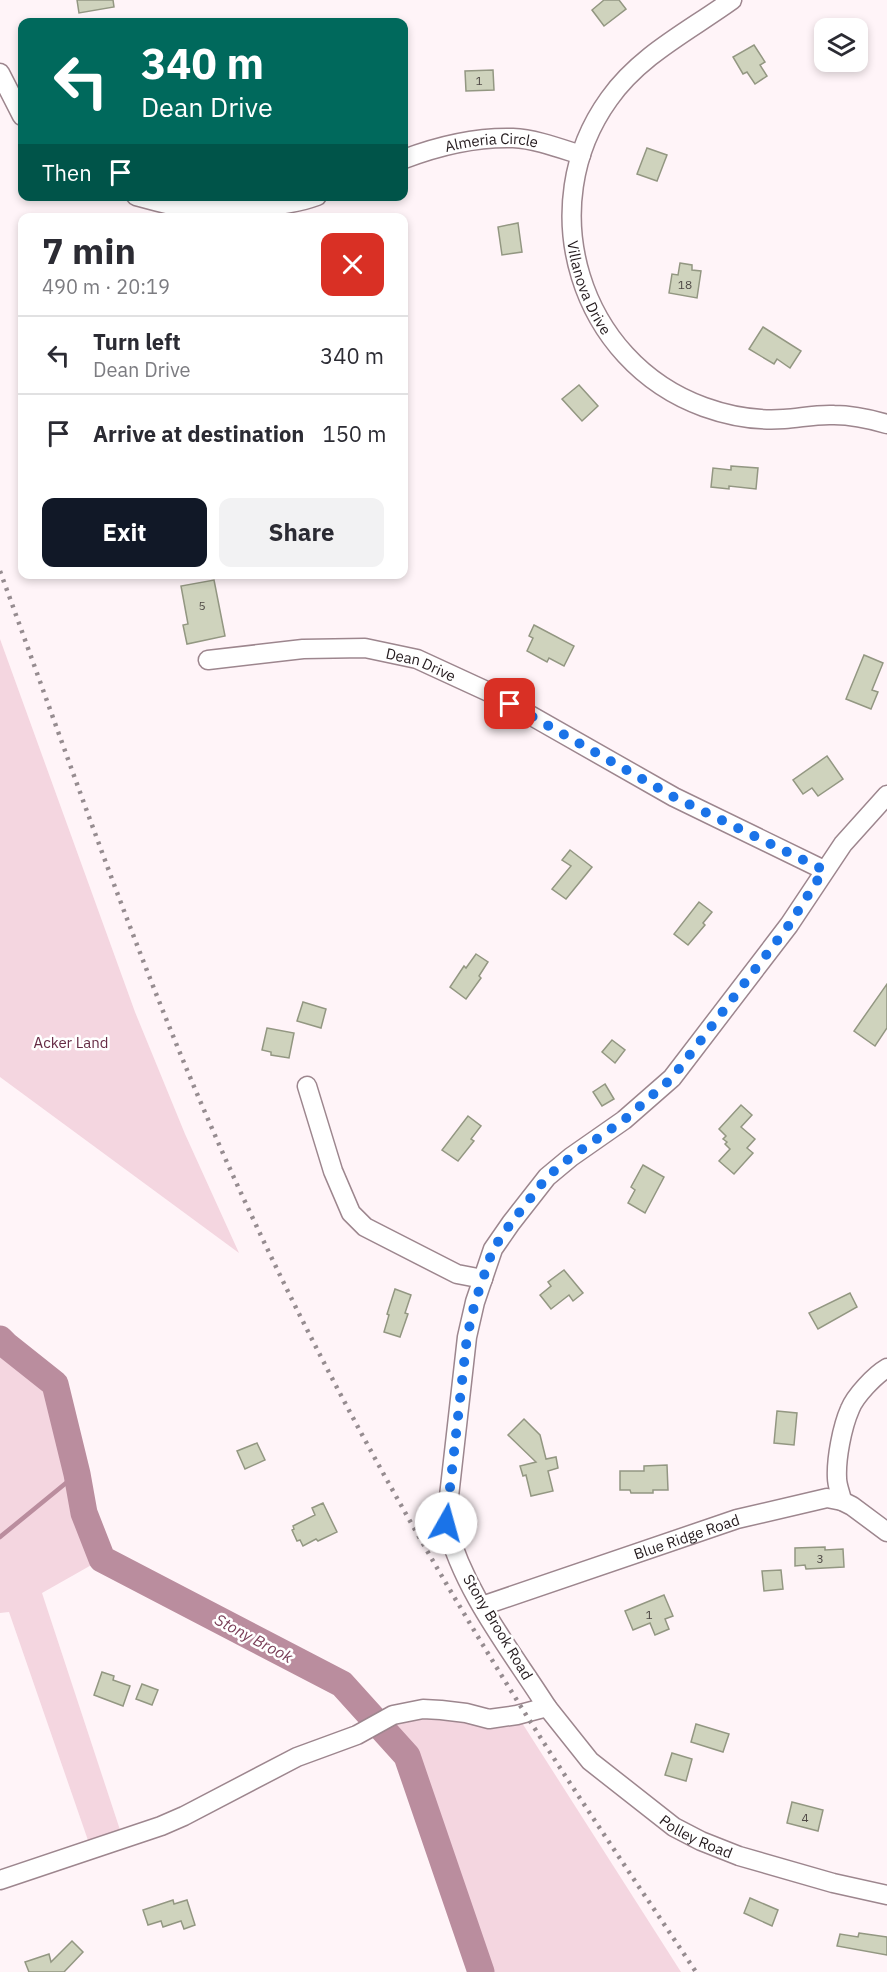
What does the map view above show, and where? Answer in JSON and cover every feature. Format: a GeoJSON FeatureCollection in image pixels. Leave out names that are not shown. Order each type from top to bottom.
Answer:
{"type":"FeatureCollection","features":[{"type":"Feature","properties":{"kind":"street","name":"Villanova Drive"},"geometry":{"type":"LineString","coordinates":[[732,0],[635,68],[603,108],[588,135],[574,185],[571,216],[575,257],[580,277],[602,324],[620,349],[634,364],[658,383],[684,399],[723,413],[764,419],[835,415],[887,424]]}},
{"type":"Feature","properties":{"kind":"street"},"geometry":{"type":"LineString","coordinates":[[0,74],[18,108]]}},
{"type":"Feature","properties":{"kind":"street","name":"Almeria Circle"},"geometry":{"type":"LineString","coordinates":[[408,158],[468,141],[514,138],[581,155]]}},
{"type":"Feature","properties":{"kind":"street"},"geometry":{"type":"LineString","coordinates":[[156,201],[183,208],[215,209],[275,206],[304,201]]}},
{"type":"Feature","properties":{"kind":"street","name":"Dean Drive"},"geometry":{"type":"LineString","coordinates":[[208,660],[303,649],[365,648],[417,659],[493,694],[674,797],[824,870]]}},
{"type":"Feature","properties":{"kind":"street","name":"Stony Brook Road"},"geometry":{"type":"LineString","coordinates":[[547,1707],[482,1606],[452,1547],[446,1523],[467,1337],[475,1302],[493,1249],[547,1177],[624,1120],[672,1078],[789,925],[843,844],[887,795]]}},
{"type":"Feature","properties":{"kind":"street"},"geometry":{"type":"LineString","coordinates":[[307,1086],[333,1171],[351,1213],[365,1227],[457,1274],[483,1279]]}},
{"type":"Feature","properties":{"kind":"street"},"geometry":{"type":"LineString","coordinates":[[887,1368],[855,1399],[849,1411],[840,1448],[837,1479],[842,1501],[887,1532]]}},
{"type":"Feature","properties":{"kind":"street","name":"Blue Ridge Road"},"geometry":{"type":"LineString","coordinates":[[482,1606],[737,1519],[827,1498],[842,1501]]}},
{"type":"Feature","properties":{"kind":"street"},"geometry":{"type":"LineString","coordinates":[[0,1880],[161,1826],[297,1757],[357,1735],[393,1715],[423,1709],[466,1713],[489,1719],[547,1707]]}},
{"type":"Feature","properties":{"kind":"street","name":"Polley Road"},"geometry":{"type":"LineString","coordinates":[[547,1707],[590,1761],[674,1827],[701,1841],[740,1856],[833,1883],[887,1895]]}},
{"type":"Feature","properties":{"kind":"green space","name":"Acker Land"},"geometry":{"type":"Polygon","coordinates":[[[0,639],[135,1012],[185,1134],[239,1253],[0,1077],[0,639]]]}},
{"type":"Feature","properties":{"kind":"green space"},"geometry":{"type":"Polygon","coordinates":[[[0,1339],[55,1384],[77,1474],[102,1559],[42,1593],[123,1839],[91,1849],[9,1612],[0,1613],[0,1339]]]}},
{"type":"Feature","properties":{"kind":"green space"},"geometry":{"type":"Polygon","coordinates":[[[393,1715],[517,1715],[681,1972],[481,1972],[393,1715]]]}},
{"type":"Feature","properties":{"kind":"building"},"geometry":{"type":"Polygon","coordinates":[[[77,0],[113,0],[114,7],[79,13],[77,0]]]}},
{"type":"Feature","properties":{"kind":"building"},"geometry":{"type":"Polygon","coordinates":[[[604,0],[619,0],[626,9],[604,26],[592,10],[604,0]]]}},
{"type":"Feature","properties":{"kind":"building"},"geometry":{"type":"Polygon","coordinates":[[[754,45],[765,62],[760,65],[767,76],[755,84],[747,72],[743,74],[733,57],[754,45]]]}},
{"type":"Feature","properties":{"kind":"building"},"geometry":{"type":"Polygon","coordinates":[[[493,70],[494,90],[466,91],[465,71],[493,70]]]}},
{"type":"Feature","properties":{"kind":"building"},"geometry":{"type":"Polygon","coordinates":[[[647,148],[667,155],[657,181],[637,174],[647,148]]]}},
{"type":"Feature","properties":{"kind":"building"},"geometry":{"type":"Polygon","coordinates":[[[518,223],[522,252],[502,255],[498,227],[518,223]]]}},
{"type":"Feature","properties":{"kind":"building"},"geometry":{"type":"Polygon","coordinates":[[[680,263],[692,265],[692,270],[701,271],[697,298],[669,293],[672,274],[678,275],[680,263]]]}},
{"type":"Feature","properties":{"kind":"building"},"geometry":{"type":"Polygon","coordinates":[[[763,327],[801,351],[790,368],[777,359],[774,364],[749,349],[763,327]]]}},
{"type":"Feature","properties":{"kind":"building"},"geometry":{"type":"Polygon","coordinates":[[[579,385],[598,406],[582,421],[562,399],[579,385]]]}},
{"type":"Feature","properties":{"kind":"building"},"geometry":{"type":"Polygon","coordinates":[[[731,466],[758,468],[756,489],[711,487],[713,468],[731,470],[731,466]]]}},
{"type":"Feature","properties":{"kind":"building"},"geometry":{"type":"Polygon","coordinates":[[[214,580],[225,636],[187,644],[183,625],[188,624],[181,586],[214,580]]]}},
{"type":"Feature","properties":{"kind":"building"},"geometry":{"type":"Polygon","coordinates":[[[534,625],[574,646],[564,666],[549,658],[547,662],[527,651],[533,638],[529,636],[534,625]]]}},
{"type":"Feature","properties":{"kind":"building"},"geometry":{"type":"Polygon","coordinates":[[[864,655],[883,663],[872,690],[878,692],[871,709],[846,699],[864,655]]]}},
{"type":"Feature","properties":{"kind":"building"},"geometry":{"type":"Polygon","coordinates":[[[827,756],[843,779],[818,796],[812,788],[803,794],[793,780],[827,756]]]}},
{"type":"Feature","properties":{"kind":"building"},"geometry":{"type":"Polygon","coordinates":[[[570,850],[592,867],[566,899],[552,889],[571,866],[562,860],[570,850]]]}},
{"type":"Feature","properties":{"kind":"building"},"geometry":{"type":"Polygon","coordinates":[[[699,902],[712,912],[703,923],[705,925],[688,945],[674,934],[699,902]]]}},
{"type":"Feature","properties":{"kind":"building"},"geometry":{"type":"Polygon","coordinates":[[[476,954],[488,962],[479,976],[481,978],[466,999],[450,987],[464,966],[466,968],[476,954]]]}},
{"type":"Feature","properties":{"kind":"building"},"geometry":{"type":"Polygon","coordinates":[[[887,984],[887,1028],[875,1046],[854,1031],[887,984]]]}},
{"type":"Feature","properties":{"kind":"building"},"geometry":{"type":"Polygon","coordinates":[[[303,1002],[326,1009],[321,1028],[297,1021],[303,1002]]]}},
{"type":"Feature","properties":{"kind":"building"},"geometry":{"type":"Polygon","coordinates":[[[267,1028],[294,1033],[289,1058],[271,1055],[271,1052],[262,1050],[267,1028]]]}},
{"type":"Feature","properties":{"kind":"building"},"geometry":{"type":"Polygon","coordinates":[[[612,1040],[625,1050],[615,1063],[602,1052],[612,1040]]]}},
{"type":"Feature","properties":{"kind":"building"},"geometry":{"type":"Polygon","coordinates":[[[605,1084],[614,1099],[602,1106],[593,1092],[605,1084]]]}},
{"type":"Feature","properties":{"kind":"building"},"geometry":{"type":"Polygon","coordinates":[[[741,1105],[752,1115],[741,1127],[755,1139],[747,1148],[753,1153],[734,1174],[719,1161],[730,1149],[723,1139],[726,1136],[719,1129],[741,1105]]]}},
{"type":"Feature","properties":{"kind":"building"},"geometry":{"type":"Polygon","coordinates":[[[468,1116],[481,1126],[471,1139],[474,1141],[458,1161],[442,1150],[468,1116]]]}},
{"type":"Feature","properties":{"kind":"building"},"geometry":{"type":"Polygon","coordinates":[[[643,1165],[664,1177],[645,1213],[628,1203],[635,1190],[631,1187],[643,1165]]]}},
{"type":"Feature","properties":{"kind":"building"},"geometry":{"type":"Polygon","coordinates":[[[564,1270],[583,1293],[573,1301],[569,1295],[551,1309],[540,1295],[551,1286],[548,1282],[564,1270]]]}},
{"type":"Feature","properties":{"kind":"building"},"geometry":{"type":"Polygon","coordinates":[[[395,1289],[411,1295],[405,1313],[408,1314],[400,1337],[384,1332],[395,1289]]]}},
{"type":"Feature","properties":{"kind":"building"},"geometry":{"type":"Polygon","coordinates":[[[850,1293],[857,1307],[818,1329],[809,1313],[850,1293]]]}},
{"type":"Feature","properties":{"kind":"building"},"geometry":{"type":"Polygon","coordinates":[[[777,1411],[797,1413],[794,1445],[774,1443],[777,1411]]]}},
{"type":"Feature","properties":{"kind":"building"},"geometry":{"type":"Polygon","coordinates":[[[524,1419],[540,1435],[546,1459],[556,1457],[558,1468],[548,1471],[553,1491],[531,1496],[526,1475],[523,1476],[520,1466],[536,1462],[508,1435],[524,1419]]]}},
{"type":"Feature","properties":{"kind":"building"},"geometry":{"type":"Polygon","coordinates":[[[257,1443],[265,1460],[245,1469],[237,1451],[257,1443]]]}},
{"type":"Feature","properties":{"kind":"building"},"geometry":{"type":"Polygon","coordinates":[[[667,1465],[668,1490],[631,1493],[630,1490],[620,1490],[620,1471],[644,1471],[644,1466],[667,1465]]]}},
{"type":"Feature","properties":{"kind":"building"},"geometry":{"type":"Polygon","coordinates":[[[323,1503],[337,1532],[303,1546],[300,1540],[297,1541],[292,1530],[293,1526],[315,1515],[312,1508],[323,1503]]]}},
{"type":"Feature","properties":{"kind":"building"},"geometry":{"type":"Polygon","coordinates":[[[825,1547],[825,1550],[843,1549],[844,1567],[806,1569],[805,1565],[795,1566],[795,1548],[825,1547]]]}},
{"type":"Feature","properties":{"kind":"building"},"geometry":{"type":"Polygon","coordinates":[[[781,1570],[783,1589],[764,1591],[762,1571],[781,1570]]]}},
{"type":"Feature","properties":{"kind":"building"},"geometry":{"type":"Polygon","coordinates":[[[664,1595],[673,1616],[665,1619],[669,1629],[655,1635],[650,1623],[633,1630],[625,1611],[664,1595]]]}},
{"type":"Feature","properties":{"kind":"building"},"geometry":{"type":"Polygon","coordinates":[[[102,1672],[114,1676],[113,1680],[130,1686],[123,1706],[94,1695],[102,1672]]]}},
{"type":"Feature","properties":{"kind":"building"},"geometry":{"type":"Polygon","coordinates":[[[142,1684],[158,1690],[152,1705],[136,1699],[142,1684]]]}},
{"type":"Feature","properties":{"kind":"building"},"geometry":{"type":"Polygon","coordinates":[[[696,1724],[729,1734],[723,1752],[691,1742],[696,1724]]]}},
{"type":"Feature","properties":{"kind":"building"},"geometry":{"type":"Polygon","coordinates":[[[672,1753],[692,1759],[686,1781],[665,1775],[672,1753]]]}},
{"type":"Feature","properties":{"kind":"building"},"geometry":{"type":"Polygon","coordinates":[[[792,1802],[823,1810],[818,1831],[787,1823],[792,1802]]]}},
{"type":"Feature","properties":{"kind":"building"},"geometry":{"type":"Polygon","coordinates":[[[750,1898],[778,1910],[772,1926],[744,1913],[750,1898]]]}},
{"type":"Feature","properties":{"kind":"building"},"geometry":{"type":"Polygon","coordinates":[[[173,1900],[174,1904],[187,1900],[195,1925],[184,1929],[181,1921],[163,1927],[161,1921],[148,1925],[143,1910],[173,1900]]]}},
{"type":"Feature","properties":{"kind":"building"},"geometry":{"type":"Polygon","coordinates":[[[859,1933],[887,1937],[887,1955],[837,1946],[840,1934],[858,1937],[859,1933]]]}},
{"type":"Feature","properties":{"kind":"building"},"geometry":{"type":"Polygon","coordinates":[[[72,1941],[83,1952],[64,1972],[29,1972],[25,1962],[49,1954],[51,1962],[72,1941]]]}},
{"type":"Feature","properties":{"kind":"waterway","name":"Stony Brook"},"geometry":{"type":"LineString","coordinates":[[0,1339],[55,1384],[84,1513],[102,1559],[342,1684],[407,1756],[481,1972]]}},
{"type":"Feature","properties":{"kind":"waterway"},"geometry":{"type":"LineString","coordinates":[[0,1537],[77,1474]]}},
{"type":"Feature","properties":{"kind":"railway"},"geometry":{"type":"LineString","coordinates":[[0,571],[152,983],[219,1145],[285,1286],[347,1407],[447,1586],[561,1770],[696,1972]]}},
{"type":"Feature","properties":{"kind":"route"},"geometry":{"type":"LineString","coordinates":[[446,1523],[467,1337],[475,1302],[493,1249],[547,1177],[624,1120],[672,1078],[789,925],[824,870],[674,797],[510,704]]}}]}
